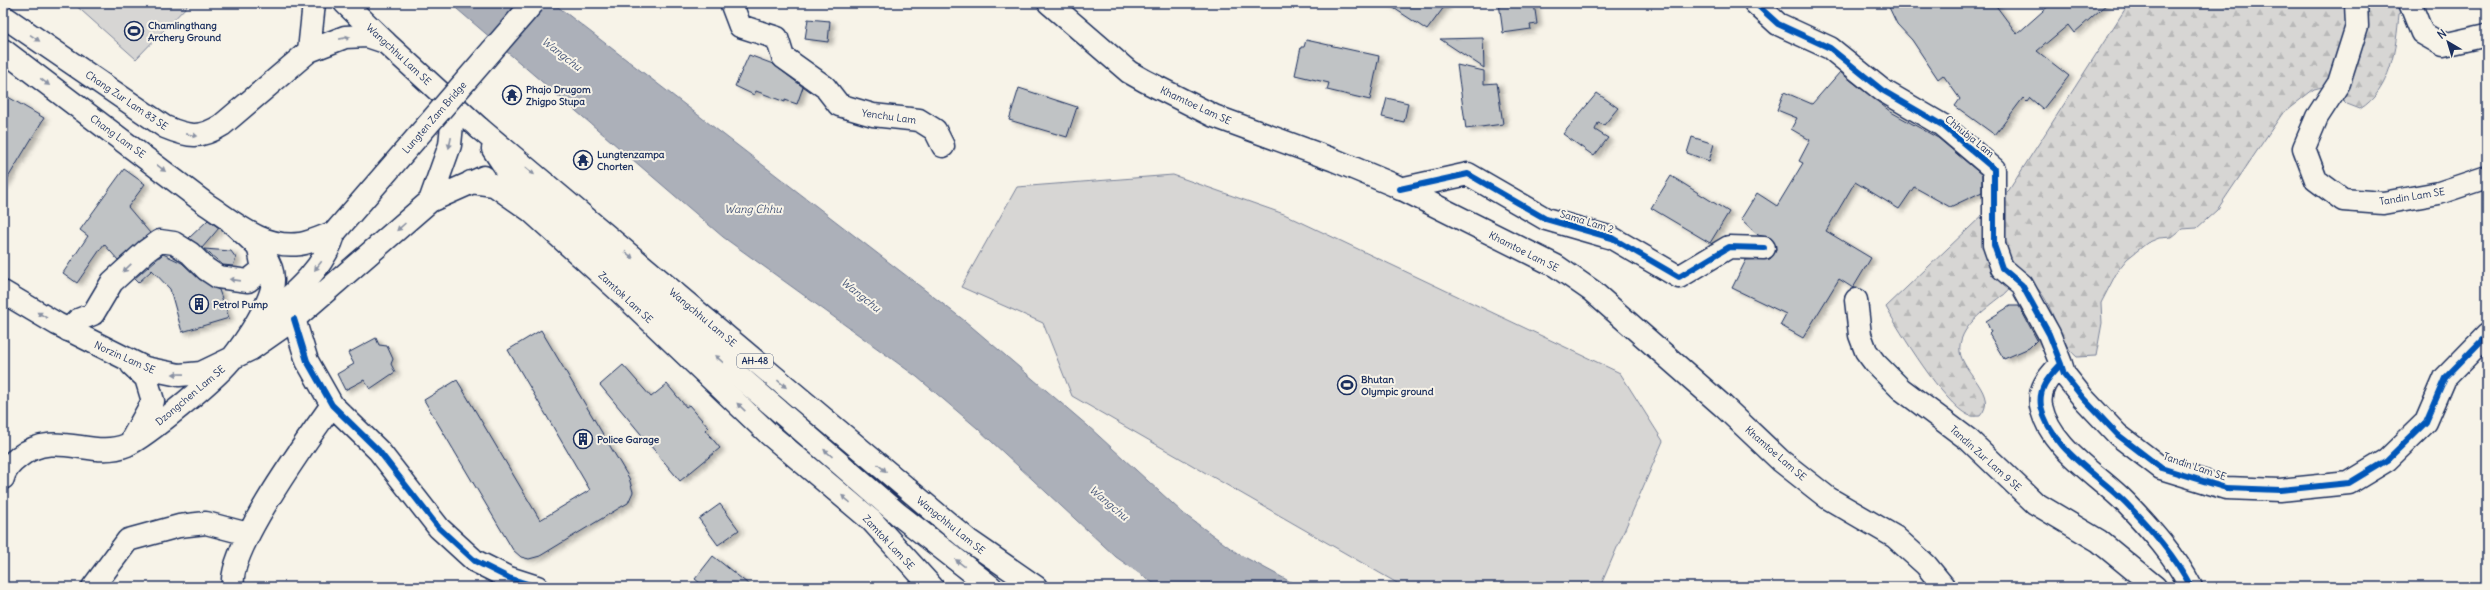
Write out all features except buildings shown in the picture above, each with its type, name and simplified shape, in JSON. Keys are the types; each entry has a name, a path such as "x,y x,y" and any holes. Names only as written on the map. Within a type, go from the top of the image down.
{"main road":[{"path":"308,50 314,3"},
{"name":"Wangchhu Lam SE","path":"345,3 385,42 479,128 962,535 1016,575 1036,587"},
{"name":"Lungten Zam Bridge","path":"335,232 533,3"},
{"name":"Yenchu Lam","path":"735,3 732,5 740,26 777,38 783,57 825,87 839,105 873,115 919,120 934,130 943,146"},
{"name":"Khamtoe Lam SE","path":"1049,3 1123,68 1145,81 1214,116 1334,160 1400,189 1556,266 1592,291 1723,406 1781,461 1828,498 1895,538 1926,565 1944,587"},
{"name":"Chhubja Lam","path":"1755,3 1778,24 1830,48 1882,90 1942,125 1994,169 1994,245 2002,268 2022,285 2049,334 2062,364"},
{"name":"Tandin Lam SE","path":"2356,3 2357,26 2339,83 2317,117 2304,148 2316,180 2342,200 2383,202 2438,193 2487,177"},
{"path":"2410,3 2422,33 2443,45 2487,35"},
{"name":"Chang Zur Lam 83 SE","path":"3,16 165,127 178,132 199,136 222,125 308,50 345,37 367,36 385,42"},
{"name":"Chang Lam SE","path":"3,50 231,222 259,249 271,268 272,288 270,296 248,333"},
{"path":"430,201 450,145 454,104"},
{"name":"Wangchhu Lam SE","path":"479,128 515,182 892,508 991,587"},
{"name":"Sama Lam 2","path":"1400,189 1468,174 1546,219 1612,238 1679,277 1729,247 1764,248"},
{"name":"Wangchhu Lam SE","path":"471,182 494,175 515,182"},
{"path":"471,182 430,201 294,319 307,361 332,405 379,451 439,528 475,561 509,578 537,587"},
{"name":"Zamtok Lam SE","path":"471,182 494,185 531,211 616,288 769,434 872,521 932,587"},
{"name":"Chang Lam SE","path":"231,222 263,240 277,244 301,244 335,232"},
{"path":"229,361 248,333 312,273 330,248 335,232"},
{"path":"68,330 78,320 93,314 112,282 146,251 160,242 174,243 190,253 206,269 218,276 248,281 263,269 259,249"},
{"name":"Norzin Lam SE","path":"3,292 68,330 126,360 158,372 179,375 201,373 229,361 251,349 294,319"},
{"name":"Tandin Zur Lam 9 SE","path":"1856,300 1860,335 1866,351 1875,364 1901,389 1968,440 2035,503 2099,541 2155,587"},
{"name":"Tandin Lam SE","path":"2062,364 2064,374 2083,398 2118,435 2161,468 2226,488 2280,490 2349,483 2387,460 2426,422 2445,378 2487,335"},
{"path":"126,360 146,378 153,401 128,445"},
{"name":"Dzongchen Lam SE","path":"6,467 24,452 41,445 60,443 97,448 117,448 128,445 172,413 229,361"},
{"path":"2062,364 2044,382 2041,405 2054,436 2126,502 2177,562 2191,587"},
{"path":"233,587 232,579 248,534 277,485 332,405"},
{"path":"93,587 128,540 179,526 206,523 248,534"}],"shaded area":[{"path":"1253,3 1316,3 1286,8"}],"green space":[{"name":"Chamlingthang Archery Ground","path":"73,3 190,3 136,59"},
{"path":"2129,3 2419,3 2399,14 2394,54 2390,67 2379,91 2370,101 2360,109 2347,104 2339,96 2339,83 2314,89 2282,114 2217,210 2197,228 2182,229 2172,237 2159,238 2147,243 2127,259 2118,270 2101,303 2102,323 2096,356 2077,357 2070,350 2060,333 2048,305 2037,288 2009,290 1981,313 1968,327 1960,343 1962,360 1983,392 1985,400 1985,408 1980,416 1969,416 1947,397 1935,382 1911,349 1886,307 2009,190"},
{"name":"Bhutan Olympic ground","path":"1173,175 1284,214 1620,373 1663,441 1600,587 1404,587 1072,396 1043,323 961,287 1017,187"}],"water":[{"name":"Wang Chhu","path":"450,3 553,3 965,321 1088,426 1184,514 1237,553 1300,587 1159,587 1156,585 1116,557 977,428 917,377 723,237"}],"cycle path":[{"path":"1755,3 1778,24 1830,48 1882,90 1942,125 1994,169 1994,245 2002,268 2022,285 2049,334 2061,364"},
{"path":"1400,189 1468,174 1546,219 1612,238 1679,277 1729,247 1764,248"},
{"path":"294,319 307,361 332,405 379,451 439,528 475,561 509,578 537,587"},
{"path":"2191,587 2178,564 2162,543 2126,503 2076,460 2054,435 2046,421 2041,406 2041,393 2046,382 2061,364 2064,374 2083,398 2118,435 2161,468 2226,488 2280,490 2349,483 2387,460 2426,422 2445,378 2487,335"}],"place":[{"name":"Chamlingthang Archery Ground","path":"134,31"},
{"name":"Phajo Drugom Zhigpo Stupa","path":"512,95"},
{"name":"Lungtenzampa Chorten","path":"583,160"},
{"name":"Petrol Pump","path":"199,304"},
{"name":"Bhutan Olympic ground","path":"1347,385"},
{"name":"Police Garage","path":"583,439"}],"water label":[{"name":"Wangchu","path":"562,54"},
{"name":"Wangchu","path":"861,295"},
{"name":"Wangchu","path":"1109,503"}]}
